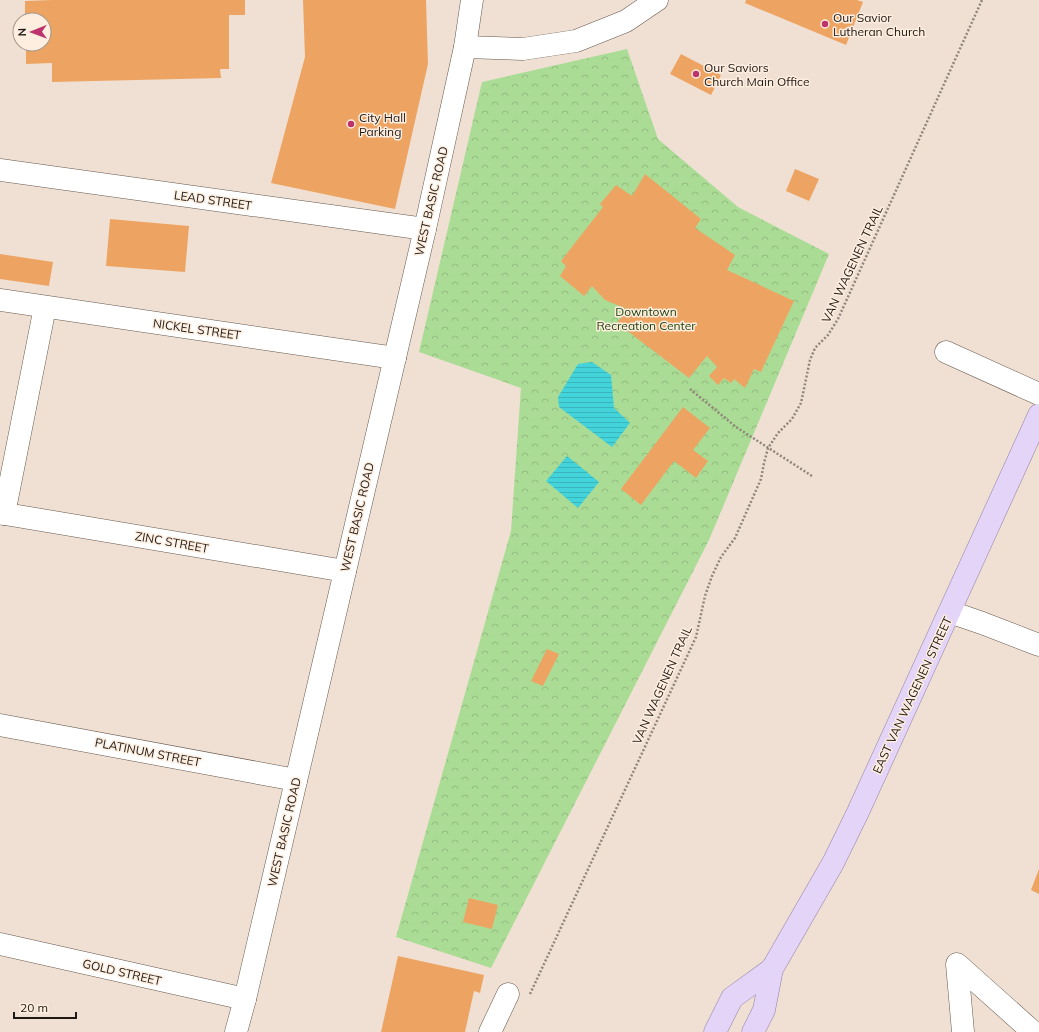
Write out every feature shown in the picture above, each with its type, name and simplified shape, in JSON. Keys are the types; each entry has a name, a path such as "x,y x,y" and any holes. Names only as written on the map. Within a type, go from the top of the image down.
{"main road":[{"name":"EAST VAN WAGENEN STREET","path":"753,1032 764,1010 772,969 833,863 858,812 1039,415"},
{"name":"EAST VAN WAGENEN STREET","path":"715,1032 732,998 772,969"}],"street":[{"name":"WEST BASIC ROAD","path":"236,1032 425,229 465,47 472,0"},
{"path":"465,47 524,49 576,41 626,21 658,0"},
{"name":"LEAD STREET","path":"0,170 425,229"},
{"name":"NICKEL STREET","path":"0,300 395,358"},
{"path":"2,513 45,307"},
{"path":"946,352 1039,394"},
{"name":"ZINC STREET","path":"2,513 345,571"},
{"path":"950,612 1039,645"},
{"name":"PLATINUM STREET","path":"0,725 296,780"},
{"name":"GOLD STREET","path":"0,944 244,999"},
{"path":"963,1032 957,964 1033,1032"},
{"path":"490,1032 518,996"}],"path":[{"name":"VAN WAGENEN TRAIL","path":"518,996 696,637 705,596 712,576 721,558 735,538 741,525 761,479 768,448 778,433 792,419 801,403 810,360 815,348 828,334 838,319 982,0"},
{"path":"690,389 736,427 812,476"}],"green space":[{"name":"Downtown Recreation Center","path":"627,49 658,139 738,207 829,254 709,540 491,968 396,937 511,531 521,388 419,352 482,82"}],"water":[{"path":"592,362 611,375 614,408 630,423 612,447 559,407 558,397 578,364"},
{"path":"567,456 599,482 578,508 546,481"}],"building":[{"path":"245,0 245,15 229,15 229,69 220,69 221,78 52,82 52,63 26,64 26,52 52,52 52,12 25,12 25,1"},
{"name":"City Hall Parking","path":"303,0 426,0 428,64 395,209 271,183 305,57"},
{"name":"Our Savior Lutheran Church","path":"746,0 857,0 863,2 846,45 745,3"},
{"name":"Our Saviors Church Main Office","path":"681,54 721,75 711,95 670,74"},
{"path":"795,169 819,179 809,201 786,191"},
{"path":"645,174 701,219 695,228 735,255 727,270 794,301 761,372 754,369 745,388 734,379 731,383 724,378 718,385 709,376 717,367 707,356 689,378 617,323 627,309 605,300 592,286 584,296 560,276 566,266 561,261 603,207 600,204 616,185 632,196"},
{"path":"110,219 189,226 185,272 106,266"},
{"path":"0,254 53,262 49,286 0,279"},
{"path":"683,407 710,428 693,450 708,461 696,478 674,461 641,505 621,489"},
{"path":"547,649 559,654 543,686 531,681"},
{"path":"1039,869 1039,894 1031,890"},
{"path":"469,898 498,905 492,929 463,922"},
{"path":"398,956 484,975 480,993 474,991 465,1032 381,1032"}],"place":[{"name":"Our Savior Lutheran Church","path":"825,24"},
{"name":"Our Saviors Church Main Office","path":"696,74"},
{"name":"City Hall Parking","path":"351,124"}]}
